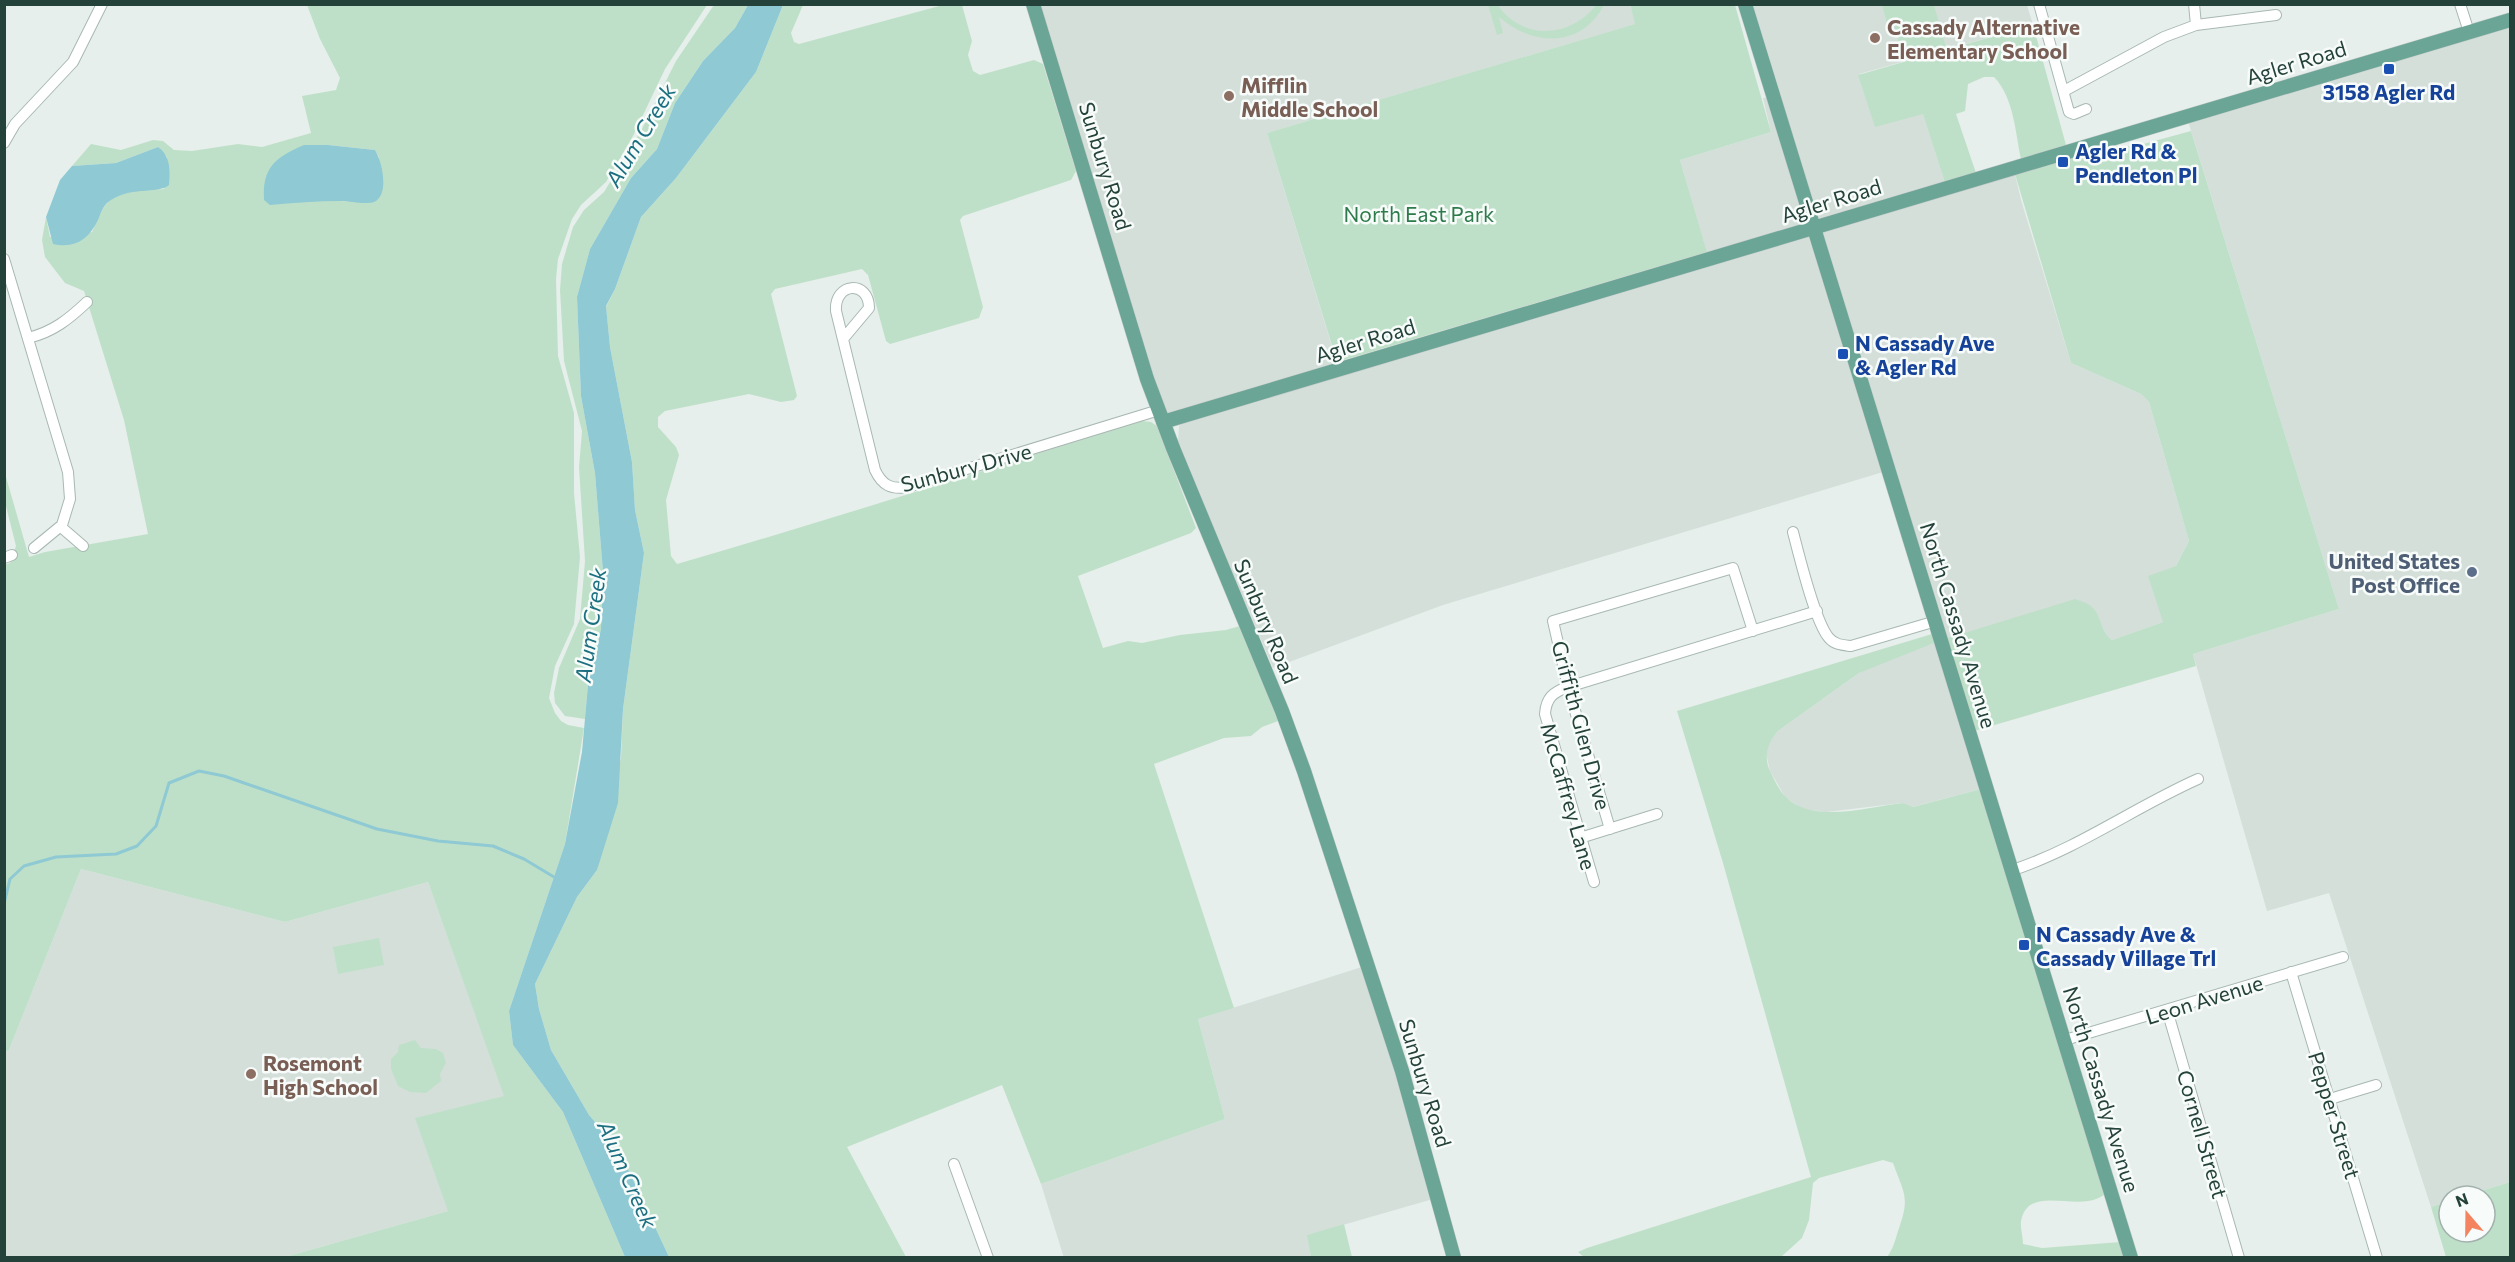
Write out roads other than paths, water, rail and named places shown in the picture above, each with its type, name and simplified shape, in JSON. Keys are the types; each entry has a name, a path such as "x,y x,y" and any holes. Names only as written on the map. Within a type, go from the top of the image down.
{"main road":[{"name":"Sunbury Road","path":"1033,4 1119,280 1147,379 1282,711 1304,771 1398,1060 1454,1257"},
{"name":"North Cassady Avenue","path":"1745,4 2131,1257"},
{"name":"Agler Road","path":"1161,416 2511,20"}],"street":[{"path":"4,143 15,124 72,62 102,4"},
{"path":"2039,4 2069,112 2074,114 2086,108"},
{"path":"2194,4 2196,25"},
{"path":"2460,4 2469,32"},
{"path":"2064,91 2164,37 2196,25 2276,15"},
{"path":"4,260 68,472 70,499 61,527 34,548"},
{"name":"Sunbury Drive","path":"843,339 869,308 869,299 864,292 856,288 847,289 839,294 836,302 843,339 875,470 880,481 890,488 908,487 1161,416"},
{"path":"28,338 64,323 87,302"},
{"path":"61,527 83,546"},
{"path":"1792,532 1817,611 1829,638 1836,644 1851,646 1936,621"},
{"name":"Griffith Glen Drive","path":"1610,829 1568,687 1553,621 1733,568 1753,631"},
{"path":"1568,687 1817,611"},
{"name":"McCaffrey Lane","path":"1568,687 1551,694 1545,704 1545,714 1594,882"},
{"path":"2013,870 2073,846 2165,793 2198,779"},
{"path":"1580,838 1657,814"},
{"name":"Leon Avenue","path":"2065,1040 2343,957"},
{"name":"Pepper Street","path":"2291,972 2377,1257"},
{"name":"Cornell Street","path":"2167,1010 2240,1257"},
{"path":"2330,1099 2376,1085"},
{"path":"954,1164 988,1257"}],"water":[{"name":"Alum Creek","path":"748,5 783,5 756,72 676,178 641,217 615,289 606,306 610,347 632,462 635,510 644,553 623,709 618,803 597,870 577,897 535,984 539,1009 551,1050 589,1115 619,1150 669,1257 625,1257 563,1112 513,1045 509,1011 565,844 582,752 588,685 601,629 603,572 595,473 581,396 577,297 590,249 631,178 657,149 675,103 703,61 735,28"},
{"path":"304,145 375,150 383,178 379,198 374,202 366,203 332,201 270,205 264,200 265,179 268,171 279,159"},
{"path":"158,147 167,159 169,185 157,190 133,192 115,197 107,203 86,237 75,244 53,244 46,217 60,180 72,166 116,163"}],"waterway":[{"path":"4,904 10,879 24,866 56,857 116,854 137,846 156,826 169,783 199,771 224,776 377,829 438,841 493,846 524,859 554,877"}],"place":[{"name":"Cassady Alternative Elementary School","path":"1875,38"},
{"name":"3158 Agler Rd","path":"2389,69"},
{"name":"Mifflin Middle School","path":"1229,96"},
{"name":"Agler Rd & Pendleton Pl","path":"2063,162"},
{"name":"N Cassady Ave & Agler Rd","path":"1843,354"},
{"name":"United States Post Office","path":"2472,572"},
{"name":"N Cassady Ave & Cassady Village Trl","path":"2024,945"},
{"name":"Rosemont High School","path":"251,1074"}],"park label":[{"name":"North East Park","path":"1419,213"}]}
